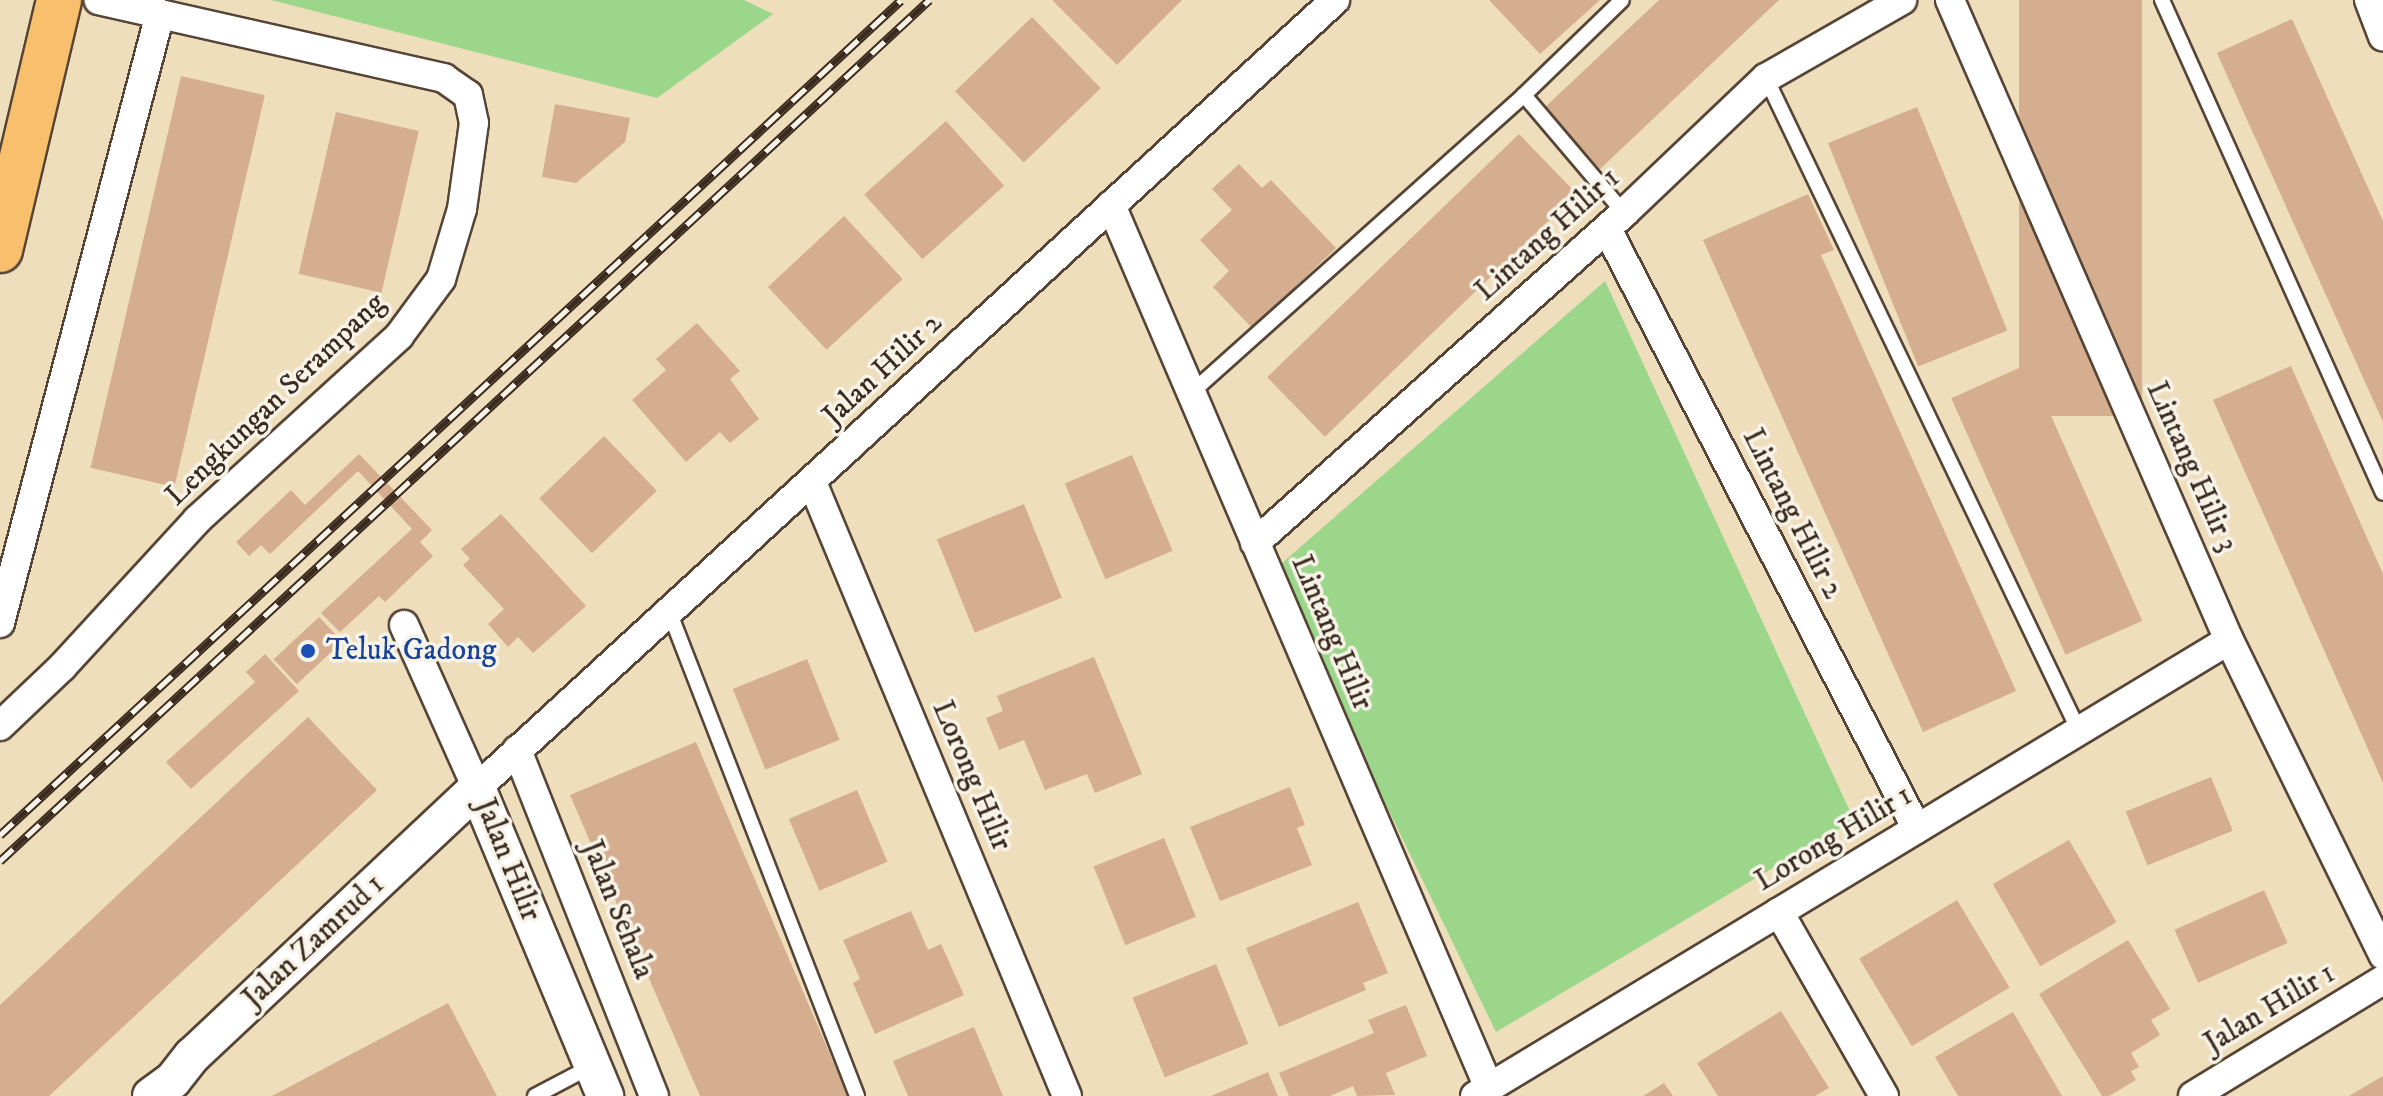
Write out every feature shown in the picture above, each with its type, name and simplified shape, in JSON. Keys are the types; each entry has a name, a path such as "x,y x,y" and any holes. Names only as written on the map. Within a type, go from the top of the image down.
{"main road":[{"path":"0,250 59,0"}],"street":[{"name":"Lengkungan Serampang","path":"0,726 62,667 197,520 399,336 441,279 462,209 474,123 468,95 444,78 99,0"},
{"name":"Jalan Hilir 2","path":"477,788 1335,0"},
{"name":"Lintang Hilir 1","path":"1255,543 1616,221 1766,78 1902,0"},
{"name":"Lintang Hilir 3","path":"1950,0 2229,640 2383,955"},
{"path":"2368,0 2383,36"},
{"path":"0,623 160,14"},
{"name":"Lintang Hilir","path":"1111,205 1255,543 1482,1092"},
{"name":"Lintang Hilir 2","path":"1616,221 1917,829"},
{"name":"Lorong Hilir","path":"812,482 1067,1096"},
{"name":"Jalan Hilir","path":"404,625 477,788 599,1081"},
{"name":"Lorong Hilir 1","path":"1482,1092 2229,640"},
{"name":"Jalan Sehala","path":"517,750 654,1096"},
{"name":"Jalan Zamrud 1","path":"168,1091 192,1056 477,788"},
{"path":"1779,912 1884,1096"},
{"name":"Jalan Hilir 1","path":"2193,1096 2383,980"}],"lane":[{"path":"1191,393 1524,95 1622,0"},
{"path":"2162,0 2383,493"},
{"path":"2368,0 2383,3"},
{"path":"1766,78 2079,731"},
{"path":"1524,95 1616,221"},
{"path":"669,611 857,1096"},
{"path":"535,1096 599,1081"}],"green space":[{"path":"271,0 744,0 773,14 657,98"},
{"path":"1605,281 1854,820 1496,1032 1273,571"}],"building":[{"path":"1052,0 1182,0 1117,65"},
{"path":"1489,0 1600,0 1540,54"},
{"path":"1659,0 1779,0 1600,169 1543,109"},
{"path":"2019,0 2142,0 2142,416 2019,416"},
{"path":"1032,17 1101,88 1024,163 955,91"},
{"path":"2292,19 2383,221 2383,422 2217,53"},
{"path":"181,76 265,95 174,487 91,468"},
{"path":"555,104 630,118 625,142 576,183 542,177"},
{"path":"1917,107 2007,330 1918,366 1828,143"},
{"path":"336,112 419,131 381,293 299,274"},
{"path":"946,121 1004,186 922,259 864,195"},
{"path":"1519,134 1577,194 1325,437 1267,377"},
{"path":"1239,164 1262,188 1271,180 1336,248 1252,328 1213,287 1229,271 1200,240 1232,210 1212,189"},
{"path":"1808,194 1834,250 1821,255 2016,691 1923,732 1703,240"},
{"path":"844,216 903,279 827,350 768,287"},
{"path":"697,323 740,371 730,379 759,419 730,443 720,432 686,462 632,400 666,370 656,359"},
{"path":"2028,364 2142,621 2066,655 1951,398"},
{"path":"2291,366 2383,574 2383,783 2213,400"},
{"path":"604,436 657,491 592,553 539,499"},
{"path":"359,454 432,530 420,542 433,556 385,602 379,596 340,632 321,613 412,529 358,471 270,554 261,545 249,556 236,542 291,490 305,505"},
{"path":"1132,455 1173,551 1105,579 1065,484"},
{"path":"1024,504 1062,598 975,633 937,539"},
{"path":"501,514 586,606 533,653 518,637 508,647 488,624 504,609 463,565 470,559 461,549"},
{"name":"Teluk Gadong","path":"319,617 342,642 297,684 274,659"},
{"path":"265,654 299,691 191,789 166,762 255,682 246,672"},
{"path":"1094,657 1142,774 1095,793 1087,774 1045,790 1024,740 999,750 986,718 1003,711 997,696"},
{"path":"807,659 840,740 765,770 733,689"},
{"path":"308,717 377,790 49,1096 0,1096 0,1005"},
{"path":"696,742 848,1096 700,1096 570,795"},
{"path":"2211,777 2233,831 2147,865 2126,811"},
{"path":"1290,787 1305,825 1297,828 1312,865 1220,901 1190,827"},
{"path":"857,790 887,862 819,891 789,819"},
{"path":"1164,838 1196,917 1125,945 1094,866"},
{"path":"2069,840 2116,922 2040,966 1993,884"},
{"path":"2264,890 2288,943 2198,983 2174,930"},
{"path":"1957,900 2010,987 1912,1046 1859,959"},
{"path":"1358,902 1388,973 1363,983 1366,990 1279,1027 1246,948"},
{"path":"911,911 928,950 941,944 964,995 875,1034 853,983 860,979 843,940"},
{"path":"2128,940 2170,1009 2151,1020 2160,1035 2131,1053 2139,1067 2131,1071 2136,1080 2109,1096 2102,1096 2039,994"},
{"path":"1216,964 1248,1044 1165,1077 1133,998"},
{"path":"448,1003 497,1096 272,1096 291,1086"},
{"path":"1406,1005 1427,1056 1386,1073 1395,1095 1357,1096 1353,1086 1330,1096 1289,1096 1279,1073 1374,1033 1368,1020"},
{"path":"1781,1011 1829,1088 1815,1096 1718,1096 1697,1063"},
{"path":"2013,1012 2062,1096 1958,1096 1935,1057"},
{"path":"974,1027 1003,1096 908,1096 893,1061"},
{"path":"1268,1072 1278,1096 1211,1096"},
{"path":"2383,1076 2383,1096 2349,1096"},
{"path":"1664,1083 1673,1096 1643,1096"}],"railway":[{"path":"0,835 901,0"},
{"path":"0,861 929,0"}],"place":[{"name":"Teluk Gadong","path":"308,651"}]}
